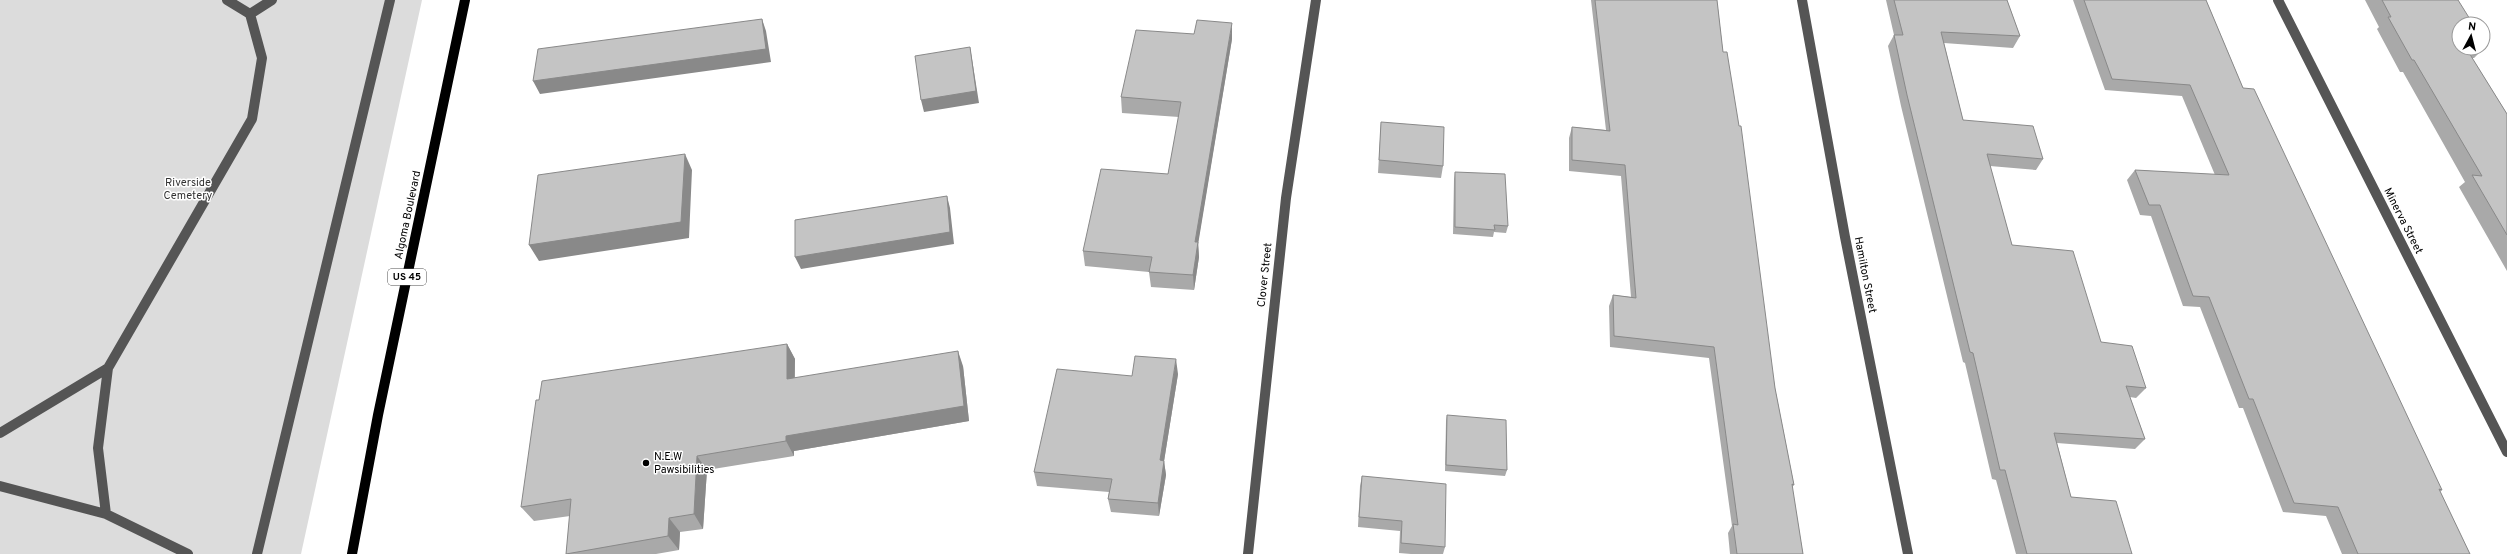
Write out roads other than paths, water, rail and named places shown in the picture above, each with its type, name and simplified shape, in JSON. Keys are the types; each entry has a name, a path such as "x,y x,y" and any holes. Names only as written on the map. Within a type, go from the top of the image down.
{"main road":[{"name":"Algoma Boulevard","path":"352,554 378,416 465,0"}],"street":[{"path":"106,514 98,448 108,368 252,119 262,58 250,14 227,0"},
{"path":"250,14 272,0"},
{"path":"257,554 390,0"},
{"name":"Clover Street","path":"1248,554 1286,198 1316,0"},
{"name":"Hamilton Street","path":"1802,0 1845,237 1908,554"},
{"name":"Minerva Street","path":"2278,0 2507,452"},
{"path":"0,433 26,419 108,368"},
{"path":"0,486 106,514 188,554"}],"place":[{"name":"N.E.W Pawsibilities","path":"646,463"}],"park label":[{"name":"Riverside Cemetery","path":"188,189"}]}
